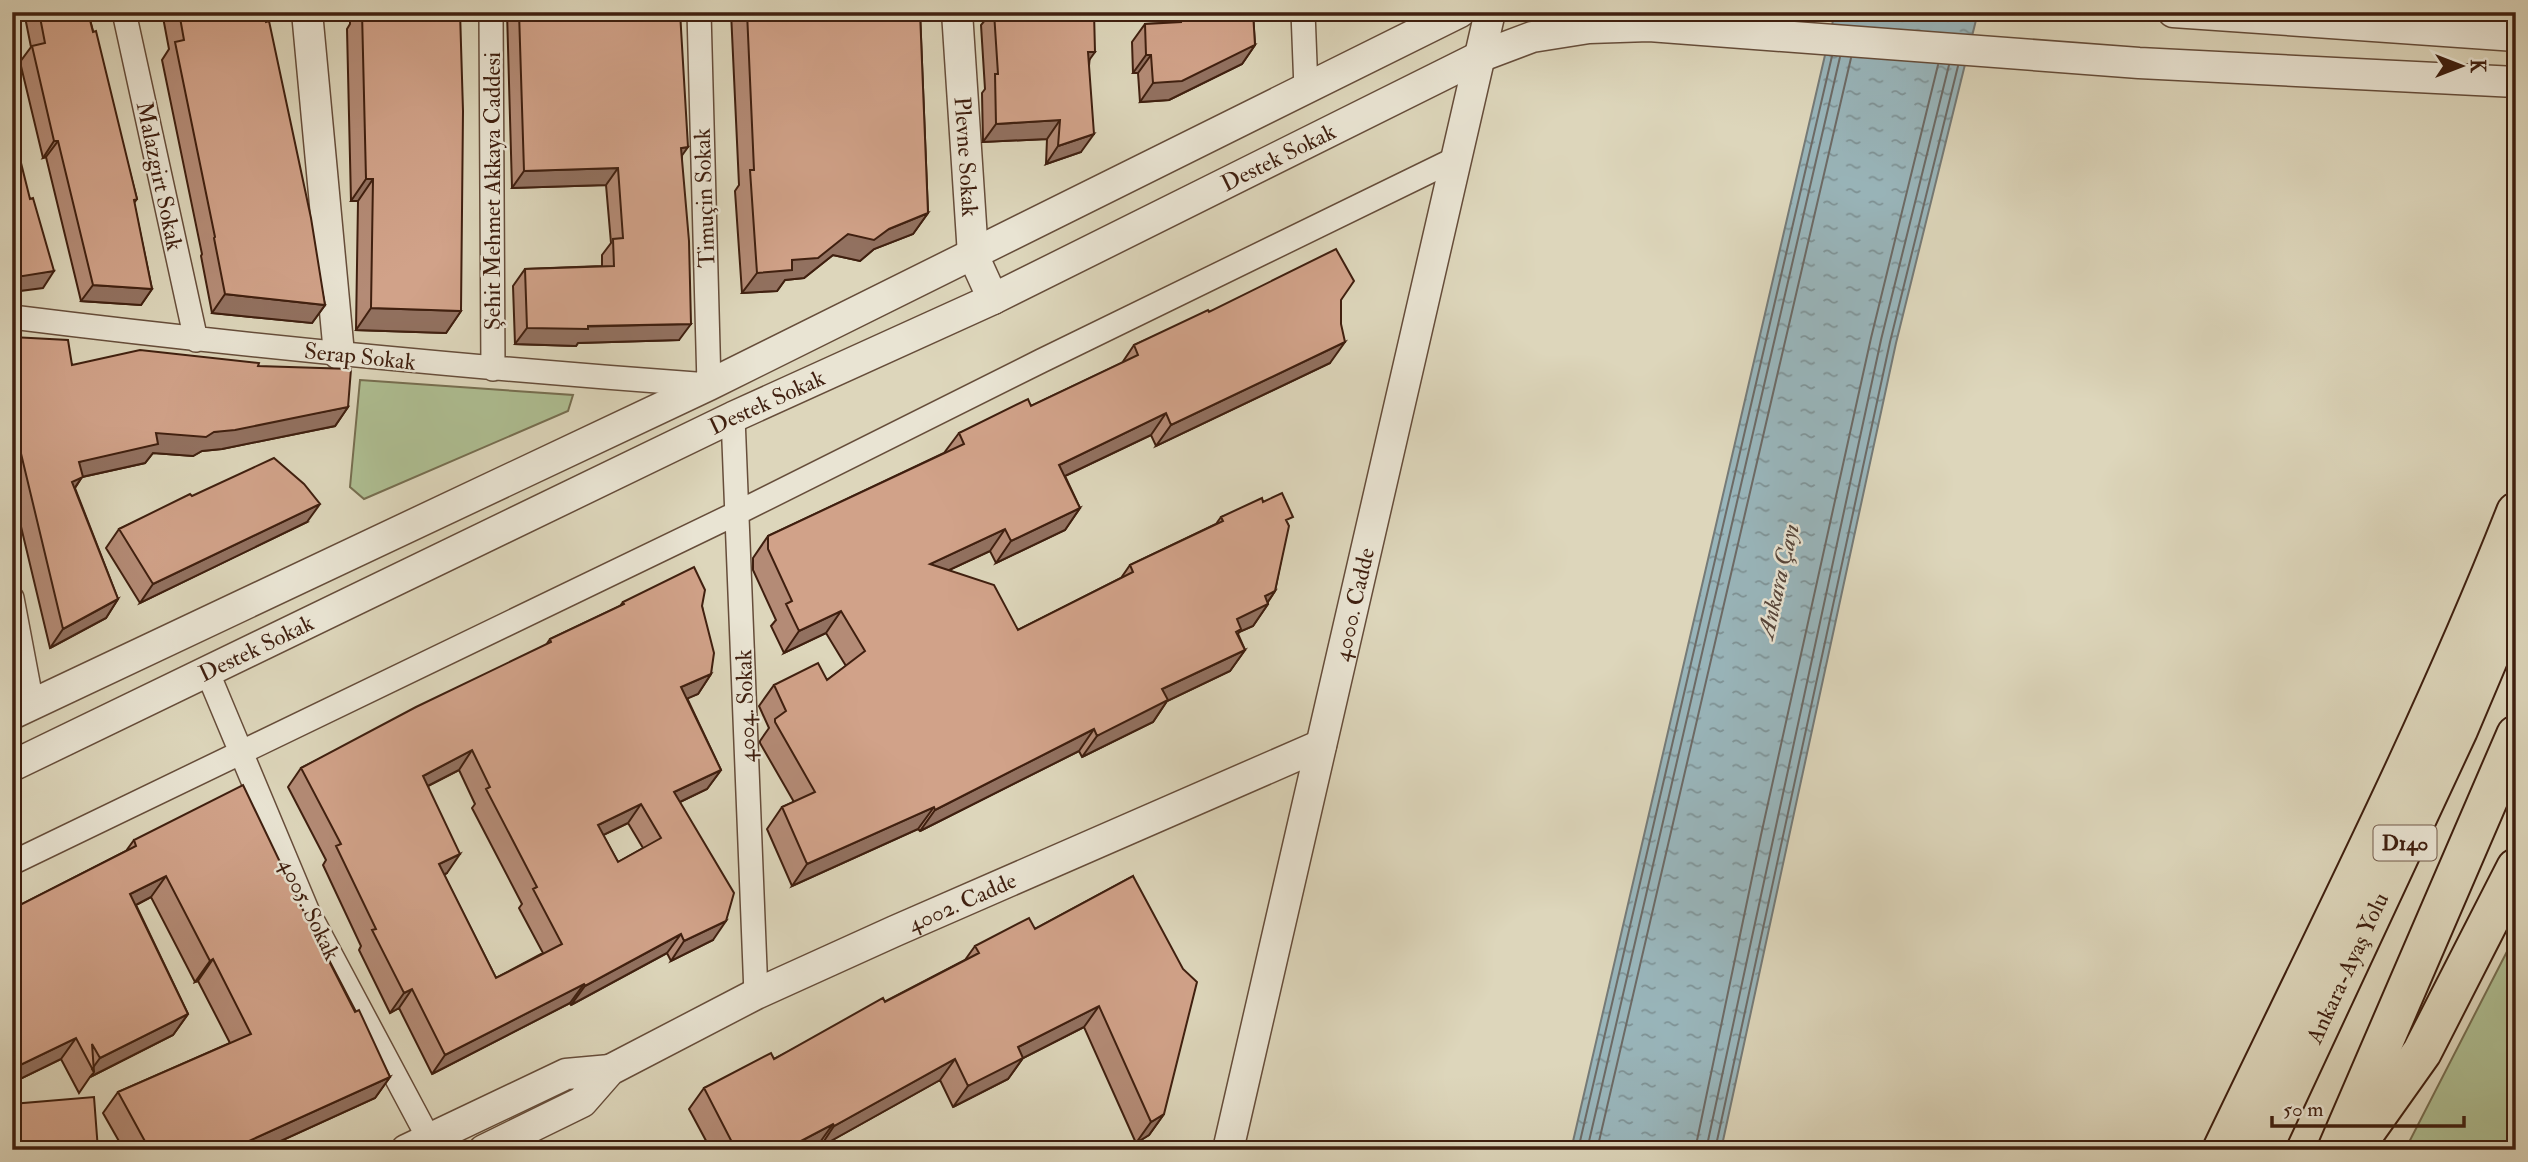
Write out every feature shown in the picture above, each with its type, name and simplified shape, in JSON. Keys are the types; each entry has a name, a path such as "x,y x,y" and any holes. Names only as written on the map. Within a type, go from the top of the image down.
{"highway":[{"path":"2222,1150 2426,724 2516,512"},
{"name":"Ankara-Ayaş Yolu","path":"2262,1150 2458,730 2516,593"},
{"name":"D140","path":"2337,1150 2516,735"},
{"path":"2353,1150 2422,1052 2516,868"}],"street":[{"name":"Malazgirt Sokak","path":"124,12 196,340"},
{"path":"307,12 340,354"},
{"name":"Şehit Mehmet Akkaya Caddesi","path":"491,12 493,369"},
{"name":"Timuçin Sokak","path":"699,12 709,385"},
{"name":"Plevne Sokak","path":"957,12 973,255 993,299"},
{"path":"1303,12 1306,89"},
{"name":"Destek Sokak","path":"22,709 709,385 1460,12"},
{"path":"1479,57 1490,12"},
{"path":"2173,12 2516,36"},
{"name":"Destek Sokak","path":"12,766 733,417 993,299 1479,57 1532,37 1589,28 1649,26 1983,53 2516,82"},
{"name":"4000. Cadde","path":"1228,1150 1479,57"},
{"path":"12,863 737,513 1455,159"},
{"name":"Serap Sokak","path":"12,317 196,340 493,369 709,385"},
{"name":"4004. Sokak","path":"733,417 756,995"},
{"path":"12,598 22,709"},
{"name":"4005. Sokak","path":"207,671 307,910 417,1144"},
{"name":"4002. Cadde","path":"484,1150 582,1102 610,1070 756,995 895,931 1321,745"},
{"name":"4002. Cadde","path":"417,1144 566,1074 610,1070"}],"green space":[{"path":"360,380 573,395 568,411 364,499 350,487"},
{"path":"2516,934 2516,1150 2405,1150"}],"water":[{"name":"Ankara Çayı","path":"1835,12 1978,12 1896,343 1721,1150 1571,1150"}],"building":[{"path":"39,12 88,12 93,32 96,31 137,199 134,200 152,289 93,285 58,141 54,141 32,46 45,43"},
{"path":"179,12 264,12 266,22 269,21 311,218 325,305 225,294 175,42 184,40"},
{"path":"362,12 460,12 463,111 461,311 371,308 373,179 366,179"},
{"path":"519,12 680,12 688,147 681,148 689,241 691,324 588,326 588,329 527,328 525,269 614,266 613,239 623,238 618,168 524,171"},
{"path":"747,12 920,12 928,213 889,229 874,240 848,234 818,258 792,260 792,270 757,273 750,170 754,170"},
{"path":"994,12 1094,12 1095,52 1088,52 1094,134 1058,146 1060,120 996,124 995,74 998,74"},
{"path":"1180,12 1253,12 1255,45 1182,81 1153,83 1151,55 1146,55 1145,24 1181,22"},
{"path":"12,127 30,199 33,198 54,271 12,276"},
{"path":"1336,249 1354,281 1341,300 1341,324 1345,342 1171,425 1166,413 1059,465 1080,508 1011,541 1005,529 930,564 994,585 1018,630 1133,572 1130,565 1223,521 1221,517 1262,498 1263,502 1282,493 1293,517 1286,520 1289,526 1275,591 1265,596 1268,604 1237,619 1241,629 1236,632 1245,650 1162,689 1168,700 1097,736 1094,729 935,810 934,807 807,864 782,807 815,792 775,722 775,719 786,711 774,685 818,663 827,680 865,651 841,611 799,631 786,604 792,601 768,549 768,536 964,444 959,433 1028,399 1031,406 1138,355 1134,345 1208,310 1209,312"},
{"path":"12,337 68,340 72,365 140,350 259,363 258,366 351,369 348,407 214,432 206,437 156,433 158,444 79,462 83,477 72,482 118,599 63,629 12,416"},
{"path":"274,458 304,484 320,504 153,584 119,529 190,494 192,496"},
{"path":"694,567 705,590 702,606 714,653 711,674 681,687 721,770 674,792 734,893 726,921 684,941 681,934 585,986 584,984 445,1055 412,989 404,993 372,930 376,929 336,846 341,844 301,768 416,707 551,642 550,639 624,604 623,602","holes":["472,750 490,787 486,789 537,887 533,889 562,944 496,978 439,864 460,854 423,776","641,804 661,838 618,862 598,825"]},
{"path":"243,785 304,912 355,1012 359,1010 390,1077 229,1150 140,1150 147,1145 118,1092 251,1034 213,959 210,961 166,876 130,894 188,1014 100,1058 92,1044 94,1072 76,1038 12,1069 12,909 136,846 134,840"},
{"path":"1133,876 1183,969 1197,982 1164,1114 1151,1122 1099,1006 1018,1047 1023,1058 968,1086 955,1059 834,1126 833,1124 799,1142 803,1150 736,1150 704,1088 771,1053 774,1059 883,998 885,1002 979,953 975,946 1029,918 1035,929"},
{"path":"94,1097 98,1150 12,1150 12,1104"}]}
